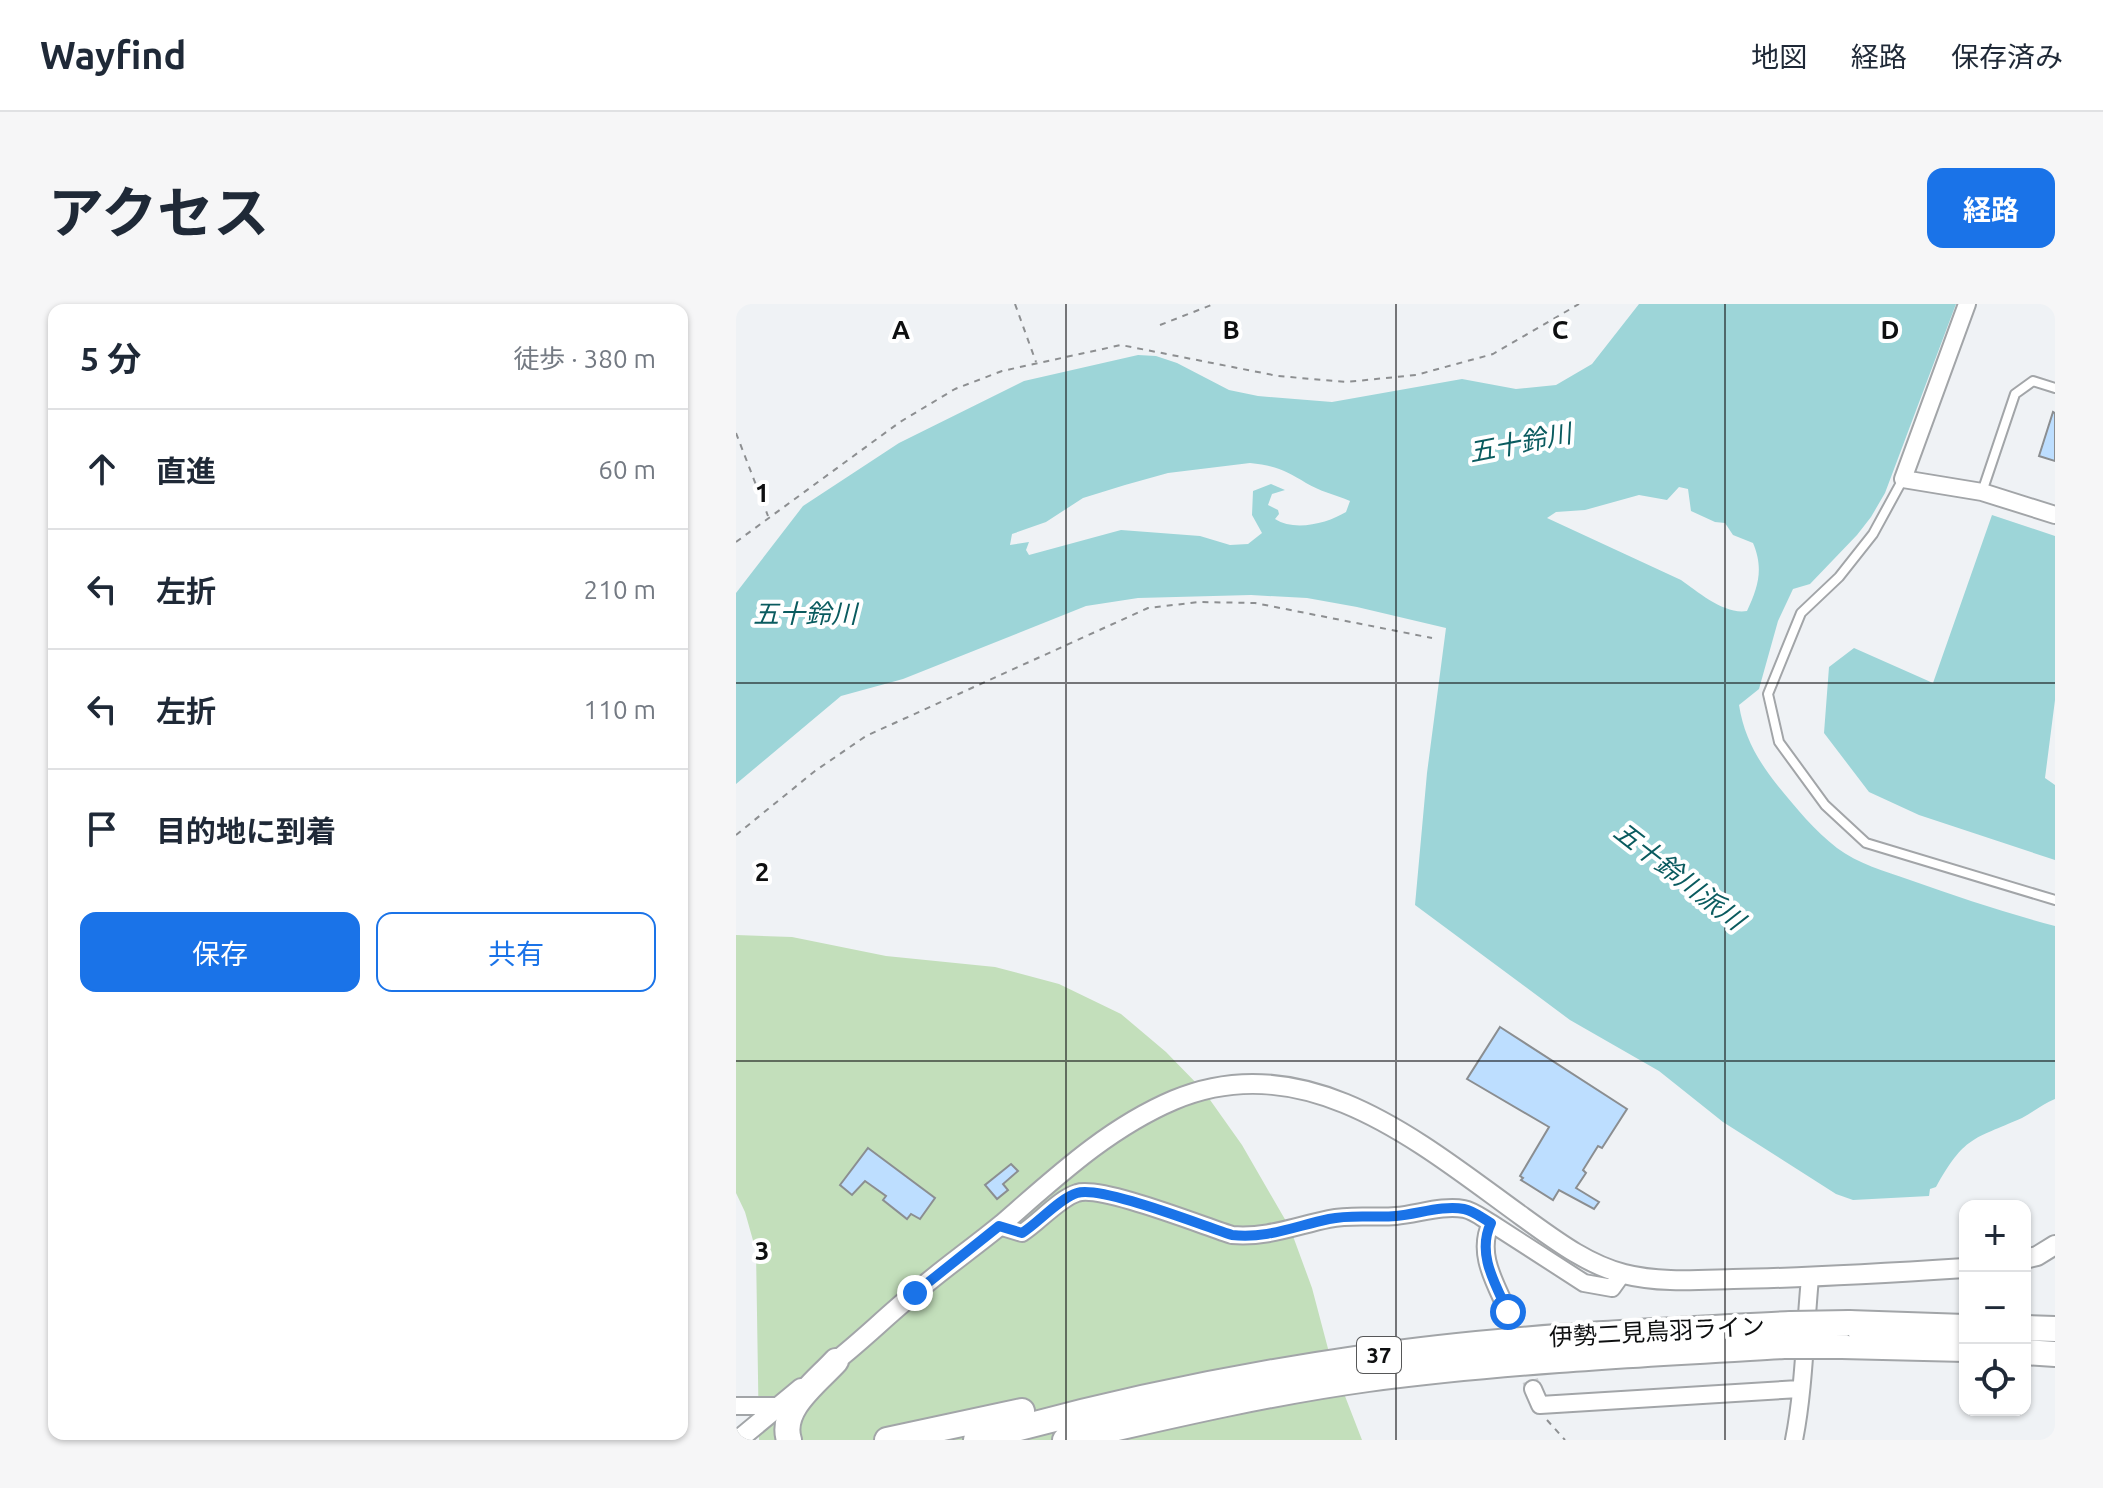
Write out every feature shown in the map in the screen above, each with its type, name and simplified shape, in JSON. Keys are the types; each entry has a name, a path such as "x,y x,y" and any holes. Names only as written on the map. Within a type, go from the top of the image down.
{"main road":[{"name":"伊勢二見鳥羽ライン","path":"976,1440 1111,1405 1270,1372 1364,1357 1504,1342 1846,1334 1959,1327"},
{"path":"2031,1328 2055,1329"},
{"name":"伊勢二見鳥羽ライン","path":"1846,1334 1959,1348"},
{"name":"伊勢二見鳥羽ライン","path":"1065,1440 1276,1394 1366,1379 1787,1335"},
{"path":"2031,1352 2055,1354"},
{"path":"789,1440 786,1431 790,1413 836,1361"},
{"path":"887,1440 1137,1384 1270,1372"}],"street":[{"path":"1967,304 1903,479 1982,492 2055,515"},
{"path":"738,1440 1103,1139 1177,1099 1208,1090 1251,1084 1274,1086 1326,1095 1366,1111 1408,1135 1570,1250 1622,1274 1673,1280 1810,1278 1959,1268"},
{"path":"999,1226 1022,1233 1075,1193 1087,1191 1232,1235 1250,1237 1275,1234 1330,1218 1365,1215 1391,1217 1459,1208 1472,1211 1584,1283 1612,1288 1622,1274"},
{"path":"1491,1223 1485,1247 1486,1257 1508,1312"},
{"path":"2031,1258 2055,1245"},
{"path":"1794,1440 1800,1410 1799,1389 1810,1278"},
{"path":"1537,1397 1799,1389"},
{"path":"736,1406 778,1406"}],"lane":[{"path":"1982,492 2015,394 2033,381 2055,388"},
{"path":"1903,479 1873,534 1839,577 1801,613 1768,694 1779,742 1825,805 1866,843 2055,900"}],"path":[{"path":"1015,304 1036,363"},
{"path":"1160,325 1214,304"},
{"path":"736,542 900,422 955,389 1002,371 1121,345 1278,376 1346,382 1416,375 1493,354 1579,304"},
{"path":"736,433 768,517"},
{"path":"736,835 815,771 866,736 1148,608 1199,602 1255,603 1432,638"},
{"path":"1537,1397 1552,1428 1565,1440"}],"green space":[{"path":"736,935 792,937 886,956 995,967 1059,984 1121,1014 1166,1052 1203,1090 1242,1145 1290,1228 1312,1288 1331,1360 1362,1440 759,1440 756,1251 736,1193"}],"water":[{"path":"1639,304 1956,304 1885,493 1857,535 1810,584 1793,589 1778,621 1759,689 1739,705 1748,738 1764,767 1806,819 1837,848 1881,870 2055,926 2055,1099 1971,1142 1955,1158 1936,1187 1930,1189 1929,1196 1853,1200 1836,1194 1723,1122 1659,1071 1570,1020 1415,905 1427,773 1446,628 1307,598 1251,595 1138,598 1086,606 903,679 841,696 736,784 736,593 803,506 899,443 1024,381 1138,355 1156,356 1177,363 1229,390 1258,396 1332,402 1462,379 1516,389 1556,385 1592,364","holes":["1250,463 1280,469 1350,501 1346,512 1311,524 1283,523 1275,519 1278,510 1268,505 1272,494 1285,490 1271,484 1253,491 1252,515 1262,533 1248,544 1230,545 1200,536 1121,530 1029,555 1026,550 1029,542 1010,545 1012,534 1046,522 1083,498 1168,473","1679,487 1688,489 1691,511 1725,523 1733,535 1753,543 1758,561 1758,578 1747,611 1721,606 1681,580 1547,518 1556,512 1585,510 1639,495 1667,500"]},
{"path":"1992,515 2055,536 2055,700 2045,778 2055,785 2055,860 1919,815 1869,792 1824,733 1829,667 1854,648 1933,683"}],"building":[{"path":"2055,413 2055,461 2039,456"},
{"path":"1500,1027 1627,1109 1602,1148 1598,1146 1576,1188 1599,1202 1594,1209 1559,1190 1553,1200 1521,1180 1523,1178 1520,1176 1549,1127 1467,1079"},
{"path":"868,1148 935,1198 920,1219 911,1214 907,1219 883,1200 886,1196 865,1181 852,1195 840,1185"},
{"path":"1011,1164 1018,1171 1003,1184 1008,1190 997,1199 985,1185"}],"tunnel":[{"path":"1508,1312 1533,1389"}],"route":[{"path":"915,1293 999,1226 1022,1233 1075,1193 1087,1191 1125,1200 1232,1235 1250,1237 1275,1234 1330,1218 1365,1215 1391,1217 1459,1208 1472,1211 1491,1223 1485,1247 1486,1257 1508,1312"}],"water label":[{"name":"五十鈴川","path":"1520,443"},
{"name":"五十鈴川","path":"805,614"},
{"name":"五十鈴川派川","path":"1679,876"}]}
